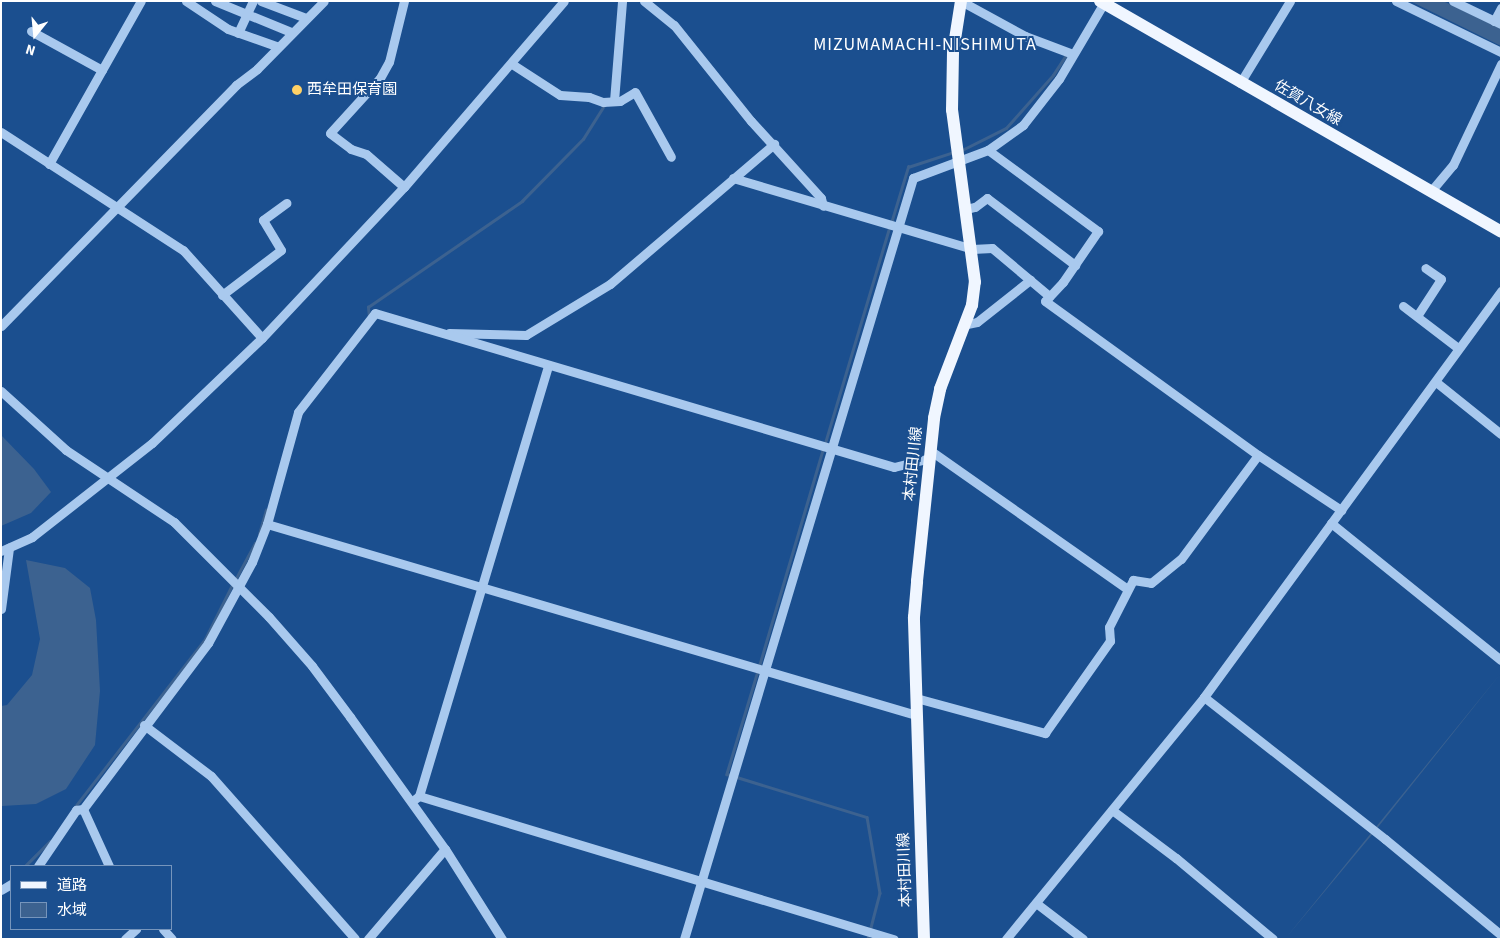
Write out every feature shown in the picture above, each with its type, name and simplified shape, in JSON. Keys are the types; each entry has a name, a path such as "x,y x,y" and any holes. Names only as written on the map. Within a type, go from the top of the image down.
{"main road":[{"name":"本村田川線","path":"924,939 914,617 930,455 940,389 966,324 975,282 952,110 953,52 961,1"},
{"name":"佐賀八女線","path":"1103,2 1240,83 1501,232"}],"street":[{"path":"49,164 141,1"},
{"path":"186,1 238,33 276,46"},
{"path":"206,13 213,1 246,16 291,32"},
{"path":"238,33 253,1"},
{"path":"261,1 306,18"},
{"path":"1,326 236,85 257,69 276,46 324,1"},
{"path":"404,1 389,62 380,78 330,133 351,149 366,154 404,187"},
{"path":"1,609 5,550 32,537 152,443 262,338 404,187 512,64 564,1"},
{"path":"614,101 622,1"},
{"path":"644,1 674,26 751,121 774,144 821,198 823,206"},
{"path":"961,1 1024,36 1073,54"},
{"path":"1240,83 1290,1"},
{"path":"1396,1 1501,52"},
{"path":"1453,1 1498,22 1501,8"},
{"path":"684,939 829,448 913,178 988,150 1023,124 1059,79 1103,2"},
{"path":"30,31 102,70"},
{"path":"512,64 553,92 614,101 635,92 671,157"},
{"path":"1431,191 1453,165 1501,64"},
{"path":"1,132 183,250 262,338"},
{"path":"434,332 526,335 610,284 774,144"},
{"path":"988,150 1098,231 1075,265 1045,301 1258,455 1340,510"},
{"path":"733,178 896,228 972,249 992,248 1049,296"},
{"path":"966,209 976,207 987,198 1075,265"},
{"path":"222,295 281,250 263,220 286,203"},
{"path":"1417,316 1441,278 1425,268"},
{"path":"966,324 977,322 1030,280"},
{"path":"1006,939 1204,697 1501,291"},
{"path":"1403,306 1458,348"},
{"path":"39,865 76,810 83,809 144,725 208,643 267,524 298,412 375,313 894,467 930,455 1126,589"},
{"path":"411,802 419,796 548,365"},
{"path":"1436,382 1501,434"},
{"path":"1,390 66,450 174,522 238,585 312,666 445,849 502,939"},
{"path":"916,698 1045,734 1110,641 1109,627 1126,589 1133,580 1151,582 1181,559 1258,455"},
{"path":"1331,523 1501,660"},
{"path":"267,524 916,715"},
{"path":"1204,697 1385,839 1501,935"},
{"path":"144,725 211,776 355,939"},
{"path":"419,796 894,939"},
{"path":"83,809 109,865"},
{"path":"1112,810 1273,939"},
{"path":"368,939 445,849"},
{"path":"1036,903 1083,939"},
{"path":"125,939 135,930"}],"water":[{"path":"1410,1 1443,1 1501,29 1501,46"},
{"path":"1,435 34,469 51,492 31,513 1,526"},
{"path":"26,560 65,568 90,588 96,620 100,691 95,745 66,789 36,804 2,806 1,706 7,705 32,675 40,639"},
{"path":"1501,673 1375,831 1285,939"}],"waterway":[{"path":"962,150 1006,128 1053,75 1066,55"},
{"path":"369,317 368,307 522,201 583,139 605,104"},
{"path":"891,223 908,167 954,152"},
{"path":"825,443 889,228"},
{"path":"759,666 823,448"},
{"path":"259,534 266,510"},
{"path":"235,580 255,543"},
{"path":"74,808 205,639 232,585"},
{"path":"758,671 727,774 867,817 880,893 868,939"},
{"path":"26,865 50,841"}],"place":[{"name":"西牟田保育園","path":"297,90"}],"district":[{"name":"MIZUMAMACHI-NISHIMUTA","path":"925,45"}]}
